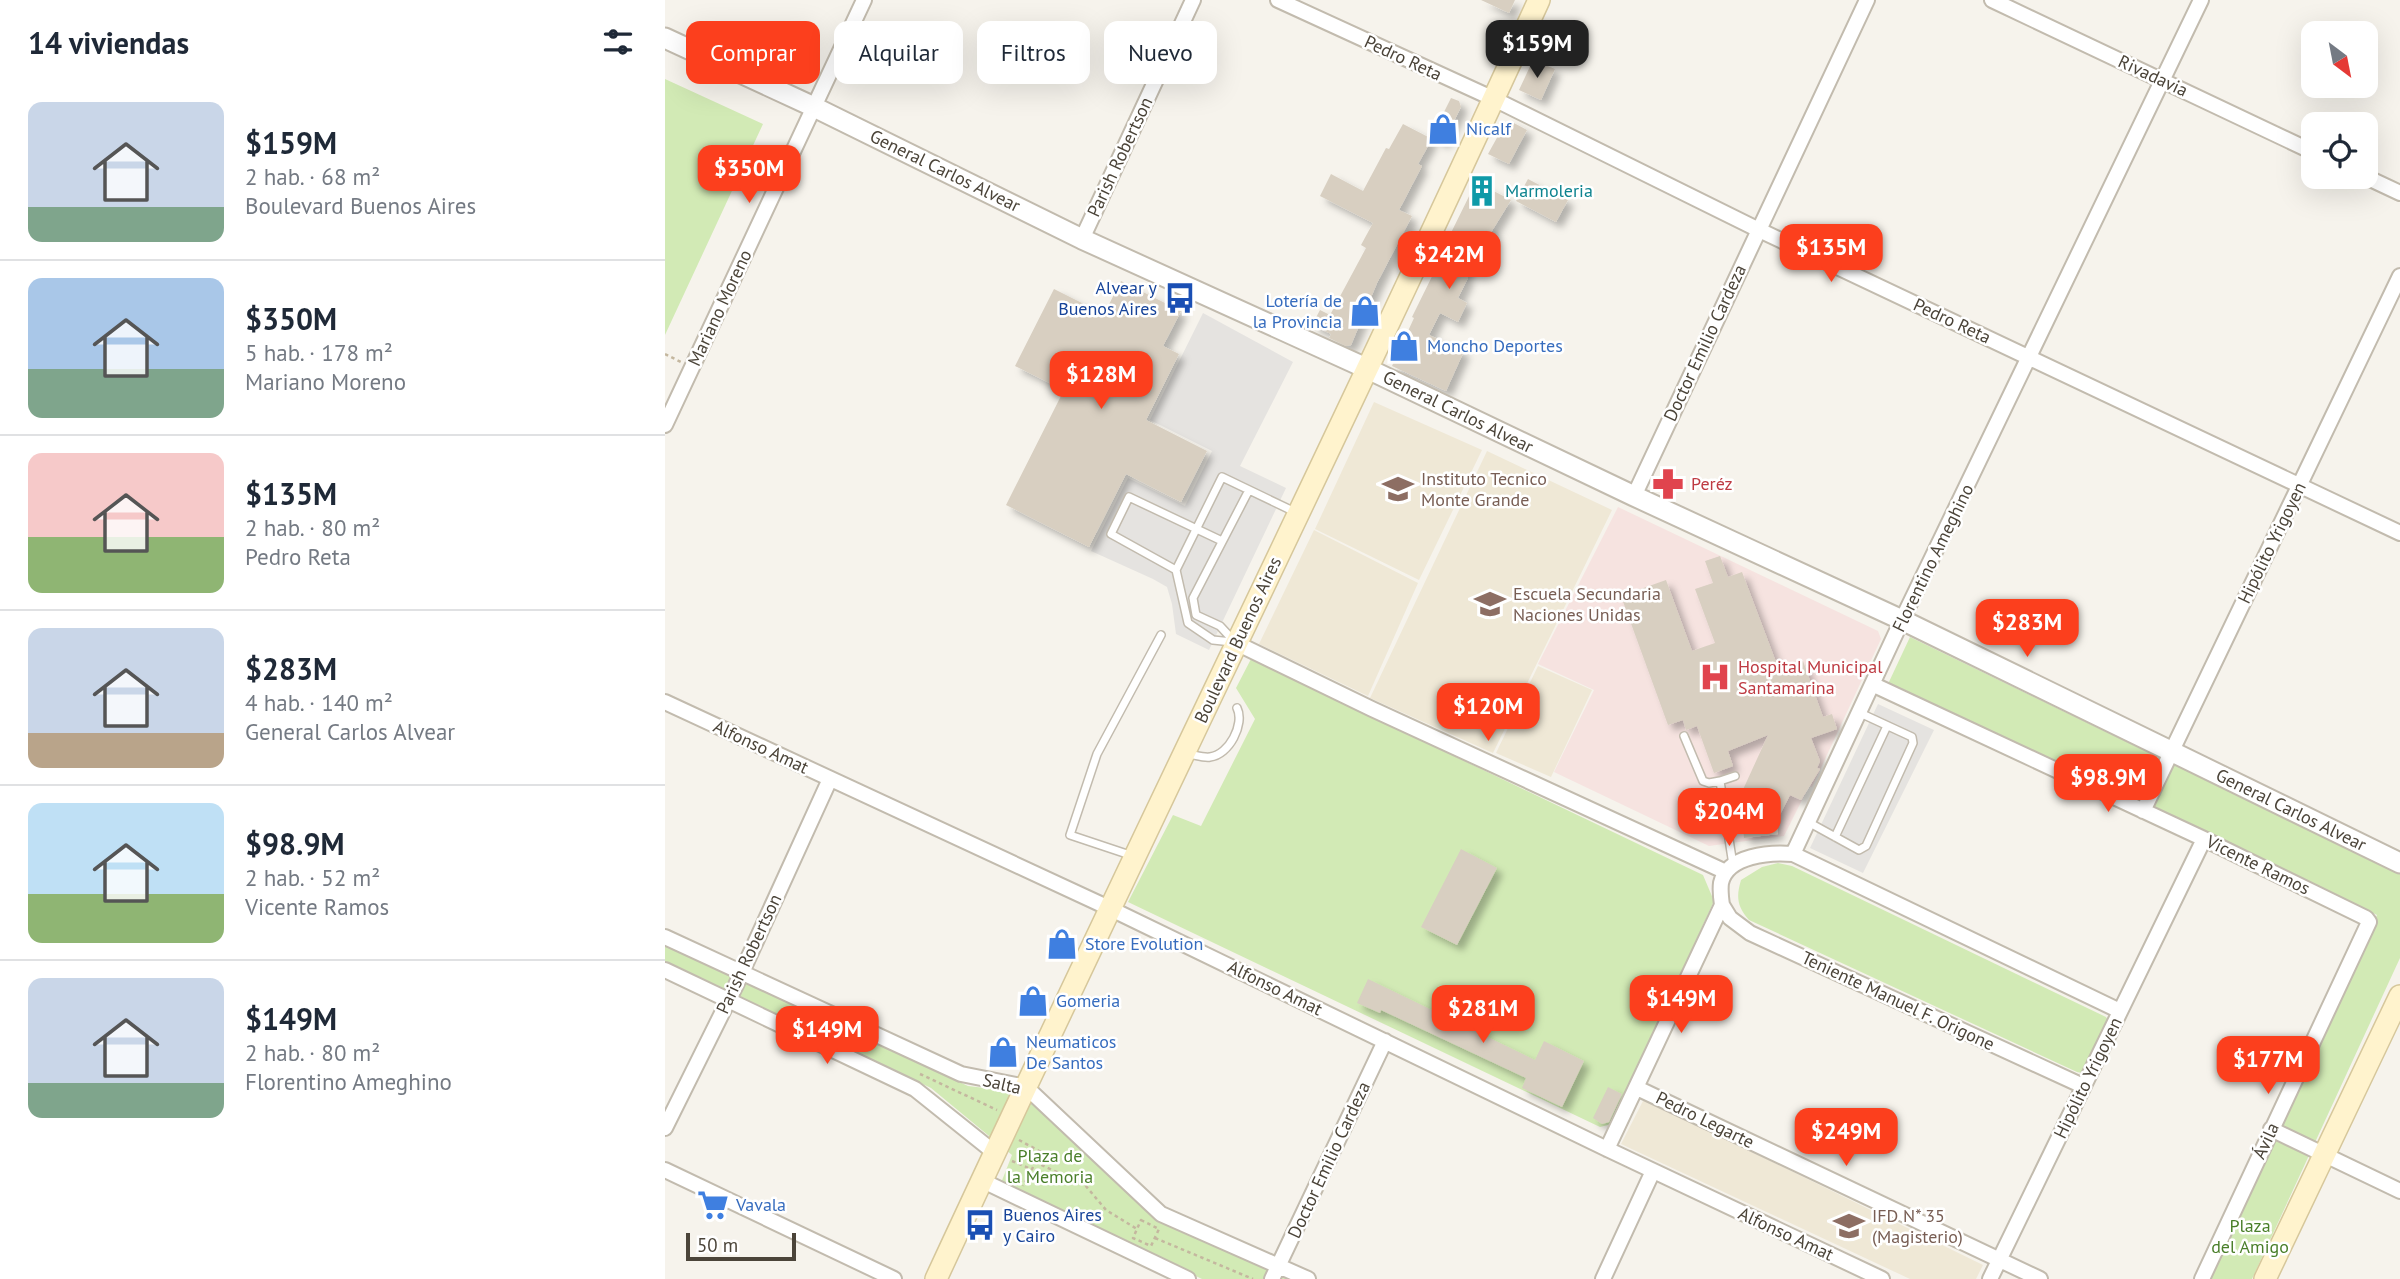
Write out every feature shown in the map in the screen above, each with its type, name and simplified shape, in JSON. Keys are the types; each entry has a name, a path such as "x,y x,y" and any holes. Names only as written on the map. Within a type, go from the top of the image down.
{"main road":[{"name":"Boulevard Buenos Aires","path":"936,1279 1108,908 1368,369 1539,0"},
{"path":"2265,1279 2400,996"}],"street":[{"name":"Mariano Moreno","path":"665,425 864,0"},
{"name":"Parish Robertson","path":"1082,239 1193,0"},
{"name":"Pedro Reta","path":"1278,0 1494,99 1757,229 2400,533"},
{"name":"Doctor Emilio Cardeza","path":"1634,496 1757,229 1867,0"},
{"name":"Rivadavia","path":"1992,0 2301,146"},
{"name":"Florentino Ameghino","path":"1793,854 1902,620 2201,0"},
{"name":"General Carlos Alvear","path":"665,38 814,107 1082,239 1368,369 1902,620 2400,863"},
{"path":"2378,183 2400,193"},
{"name":"Hipólito Yrigoyen","path":"2143,811 2400,276"},
{"path":"1236,643 1372,709 1730,869"},
{"name":"Vicente Ramos","path":"1874,685 2366,918 2369,922 2367,928"},
{"name":"Alfonso Amat","path":"665,702 1108,908 1882,1279"},
{"name":"Parish Robertson","path":"665,1128 741,974 830,779"},
{"name":"Hipólito Yrigoyen","path":"1990,1279 2204,839"},
{"path":"1607,1149 1722,905 1721,882 1730,869 1762,855 1780,852 1793,854 2120,1011"},
{"name":"Teniente Manuel F. Origone","path":"1722,905 1730,918 1750,933 2083,1086"},
{"name":"Ávila","path":"2202,1279 2367,928"},
{"name":"Salta","path":"665,937 961,1074 1026,1087 1161,1214 1275,1273 1308,1279"},
{"path":"665,970 915,1089 995,1153"},
{"name":"Doctor Emilio Cardeza","path":"1275,1273 1385,1041"},
{"name":"Pedro Legarte","path":"1637,1088 2040,1279"},
{"path":"2271,1129 2400,1191"},
{"path":"665,1170 894,1279"},
{"path":"1603,1279 1653,1171"},
{"path":"981,1180 1188,1279"}],"lane":[{"path":"1236,643 1213,640 1188,623 1176,569 1222,477 1298,513"},
{"path":"1236,643 1220,626 1196,615 1193,598 1249,490"},
{"path":"1176,569 1111,534 1129,497 1222,541"},
{"path":"1134,856 1070,835 1097,754 1161,635"},
{"path":"1184,754 1212,757 1225,749 1240,724 1241,716 1237,708"},
{"path":"1808,822 1859,850 1866,846 1913,743 1912,737 1860,713"},
{"path":"1835,837 1887,726"},
{"path":"1684,736 1703,781 1720,782 1735,776"},
{"path":"1720,782 1730,869"}],"path":[{"path":"1004,1133 1041,1152 1017,1198"},
{"path":"995,1153 1031,1169"},
{"path":"1035,1162 1085,1185 1106,1210 1137,1229"},
{"path":"1141,1220 1159,1229 1155,1238 1151,1246 1133,1238 1141,1220"},
{"path":"1155,1238 1252,1279"}],"shaded area":[{"path":"1203,313 1293,362 1240,466 1286,488 1209,650 1176,634 1167,587 1091,551 1128,478 1185,506 1212,451 1150,420"},
{"name":"Instituto Tecnico Monte Grande","path":"1374,402 1482,450 1419,580 1315,529"},
{"name":"Escuela Secundaria Naciones Unidas","path":"1487,451 1612,510 1493,753 1370,698"},
{"name":"Hospital Municipal Santamarina","path":"1618,507 1878,631 1881,639 1812,787 1809,786 1784,836 1709,846 1554,772 1594,690 1538,664"},
{"path":"1314,530 1418,583 1368,696 1259,644"},
{"path":"1538,666 1592,690 1551,777 1496,753"},
{"path":"1878,704 1934,730 1863,873 1810,848"},
{"name":"IFD N* 35 (Magisterio)","path":"1644,1099 1983,1265 1976,1279 1910,1279 1621,1144"}],"green space":[{"path":"665,79 763,124 665,335"},
{"name":"Plaza del Amigo","path":"1910,637 2400,874 2400,958 2252,1279 2208,1279 2377,915 1888,684"},
{"path":"1251,659 1703,875 1714,901 1612,1124 1600,1127 1128,902 1173,815 1201,826 1255,719 1236,688"},
{"path":"1778,863 1792,866 2106,1017 2108,1020 2086,1069 2082,1073 2077,1072 1749,920 1739,901 1741,880 1762,867"},
{"name":"Plaza de la Memoria","path":"665,944 968,1086 1002,1090 1036,1105 1160,1218 1291,1279 1202,1279 1001,1183 1012,1155 931,1088 665,962"}],"building":[{"path":"1481,0 1515,0 1509,13"},
{"path":"1533,60 1555,69 1541,100 1519,90"},
{"path":"1451,98 1459,101 1461,107 1443,143 1432,136"},
{"path":"1510,121 1527,130 1509,164 1488,154 1504,125"},
{"path":"1403,124 1432,139 1418,164 1422,166 1399,210 1412,216 1377,283 1351,345 1346,346 1329,338 1331,334 1312,325 1320,310 1330,315 1366,248 1361,245 1373,223 1320,196 1331,174 1363,191 1386,148 1389,149"},
{"path":"1528,179 1568,200 1556,222 1516,201"},
{"path":"1476,182 1511,200 1464,276 1468,278 1458,298 1467,303 1458,322 1440,313 1429,335 1464,351 1446,391 1392,366 1414,318 1412,317"},
{"path":"1121,281 1181,311 1163,346 1179,354 1146,420 1207,451 1181,502 1126,474 1089,547 1006,505 1064,390 1015,366 1054,289 1104,314"},
{"path":"1720,556 1728,577 1742,572 1779,670 1803,661 1823,717 1832,714 1837,729 1811,738 1820,761 1817,768 1820,769 1801,800 1790,795 1776,822 1778,834 1744,838 1743,826 1758,824 1767,806 1741,794 1768,735 1728,751 1733,766 1714,773 1697,726 1686,730 1683,720 1668,725 1621,596 1666,580 1692,651 1715,643 1695,589 1713,583 1705,561"},
{"path":"1461,849 1497,868 1457,945 1421,927"},
{"path":"1368,979 1535,1060 1544,1041 1584,1061 1562,1107 1522,1088 1526,1078 1381,1010 1380,1013 1357,1003"},
{"path":"1608,1087 1622,1094 1609,1122 1602,1124 1593,1118"}],"place":[{"name":"Nicalf","path":"1443,129"},
{"name":"Marmoleria","path":"1482,191"},
{"name":"Alvear y Buenos Aires","path":"1180,298"},
{"name":"Lotería de la Provincia","path":"1365,311"},
{"name":"Moncho Deportes","path":"1404,346"},
{"name":"Peréz","path":"1668,484"},
{"name":"Instituto Tecnico Monte Grande","path":"1398,489"},
{"name":"Escuela Secundaria Naciones Unidas","path":"1490,604"},
{"name":"Hospital Municipal Santamarina","path":"1715,677"},
{"name":"Store Evolution","path":"1062,944"},
{"name":"Gomeria","path":"1033,1001"},
{"name":"Neumaticos De Santos","path":"1003,1052"},
{"name":"Vavala","path":"713,1205"},
{"name":"Buenos Aires y Cairo","path":"980,1225"},
{"name":"IFD N* 35 (Magisterio)","path":"1849,1226"}]}
